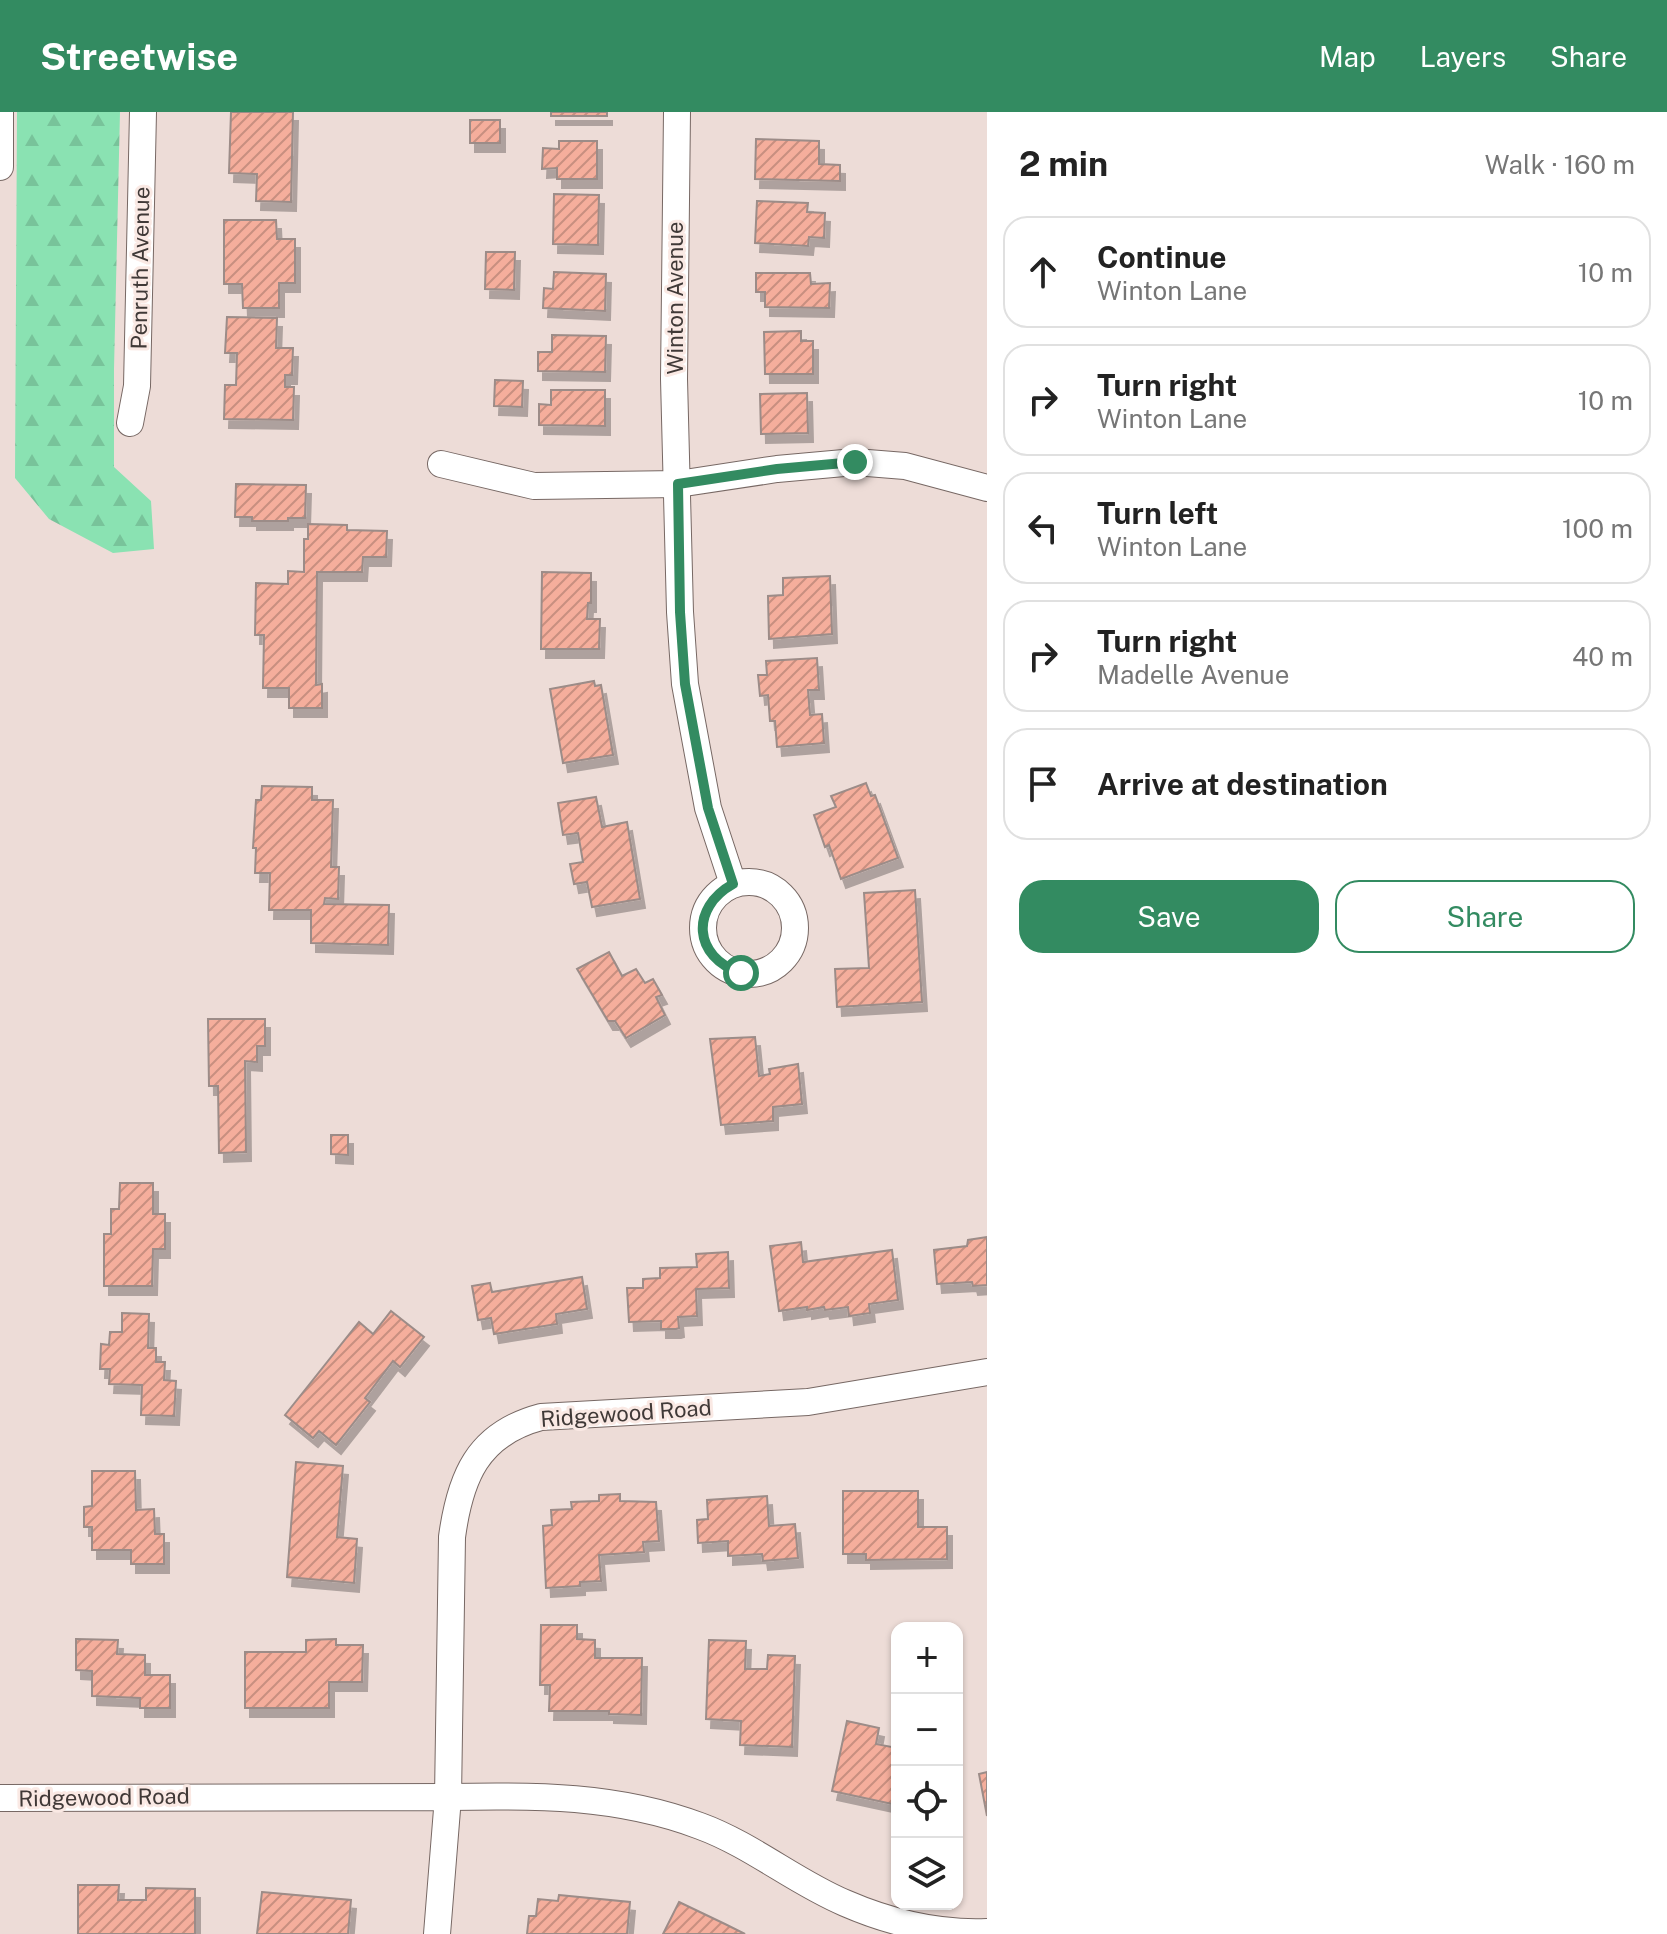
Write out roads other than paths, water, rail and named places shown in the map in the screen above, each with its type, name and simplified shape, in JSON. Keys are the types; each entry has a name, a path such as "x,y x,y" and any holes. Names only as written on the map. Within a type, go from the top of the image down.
{"street":[{"path":"0,112 0,167"},
{"name":"Penruth Avenue","path":"130,423 137,386 143,112"},
{"name":"Winton Avenue","path":"677,112 674,379 680,612 685,684 708,808 733,884"},
{"path":"441,464 534,486 678,484 777,469 855,462 905,466 987,488"},
{"name":"Ridgewood Road","path":"448,1797 452,1537 456,1503 474,1459 499,1435 524,1421 541,1417 808,1402 987,1372"},
{"name":"Ridgewood Road","path":"0,1798 531,1795 588,1799 640,1807 701,1826 760,1855 844,1903 872,1913 930,1930 987,1932"},
{"path":"437,1934 448,1797"}]}
